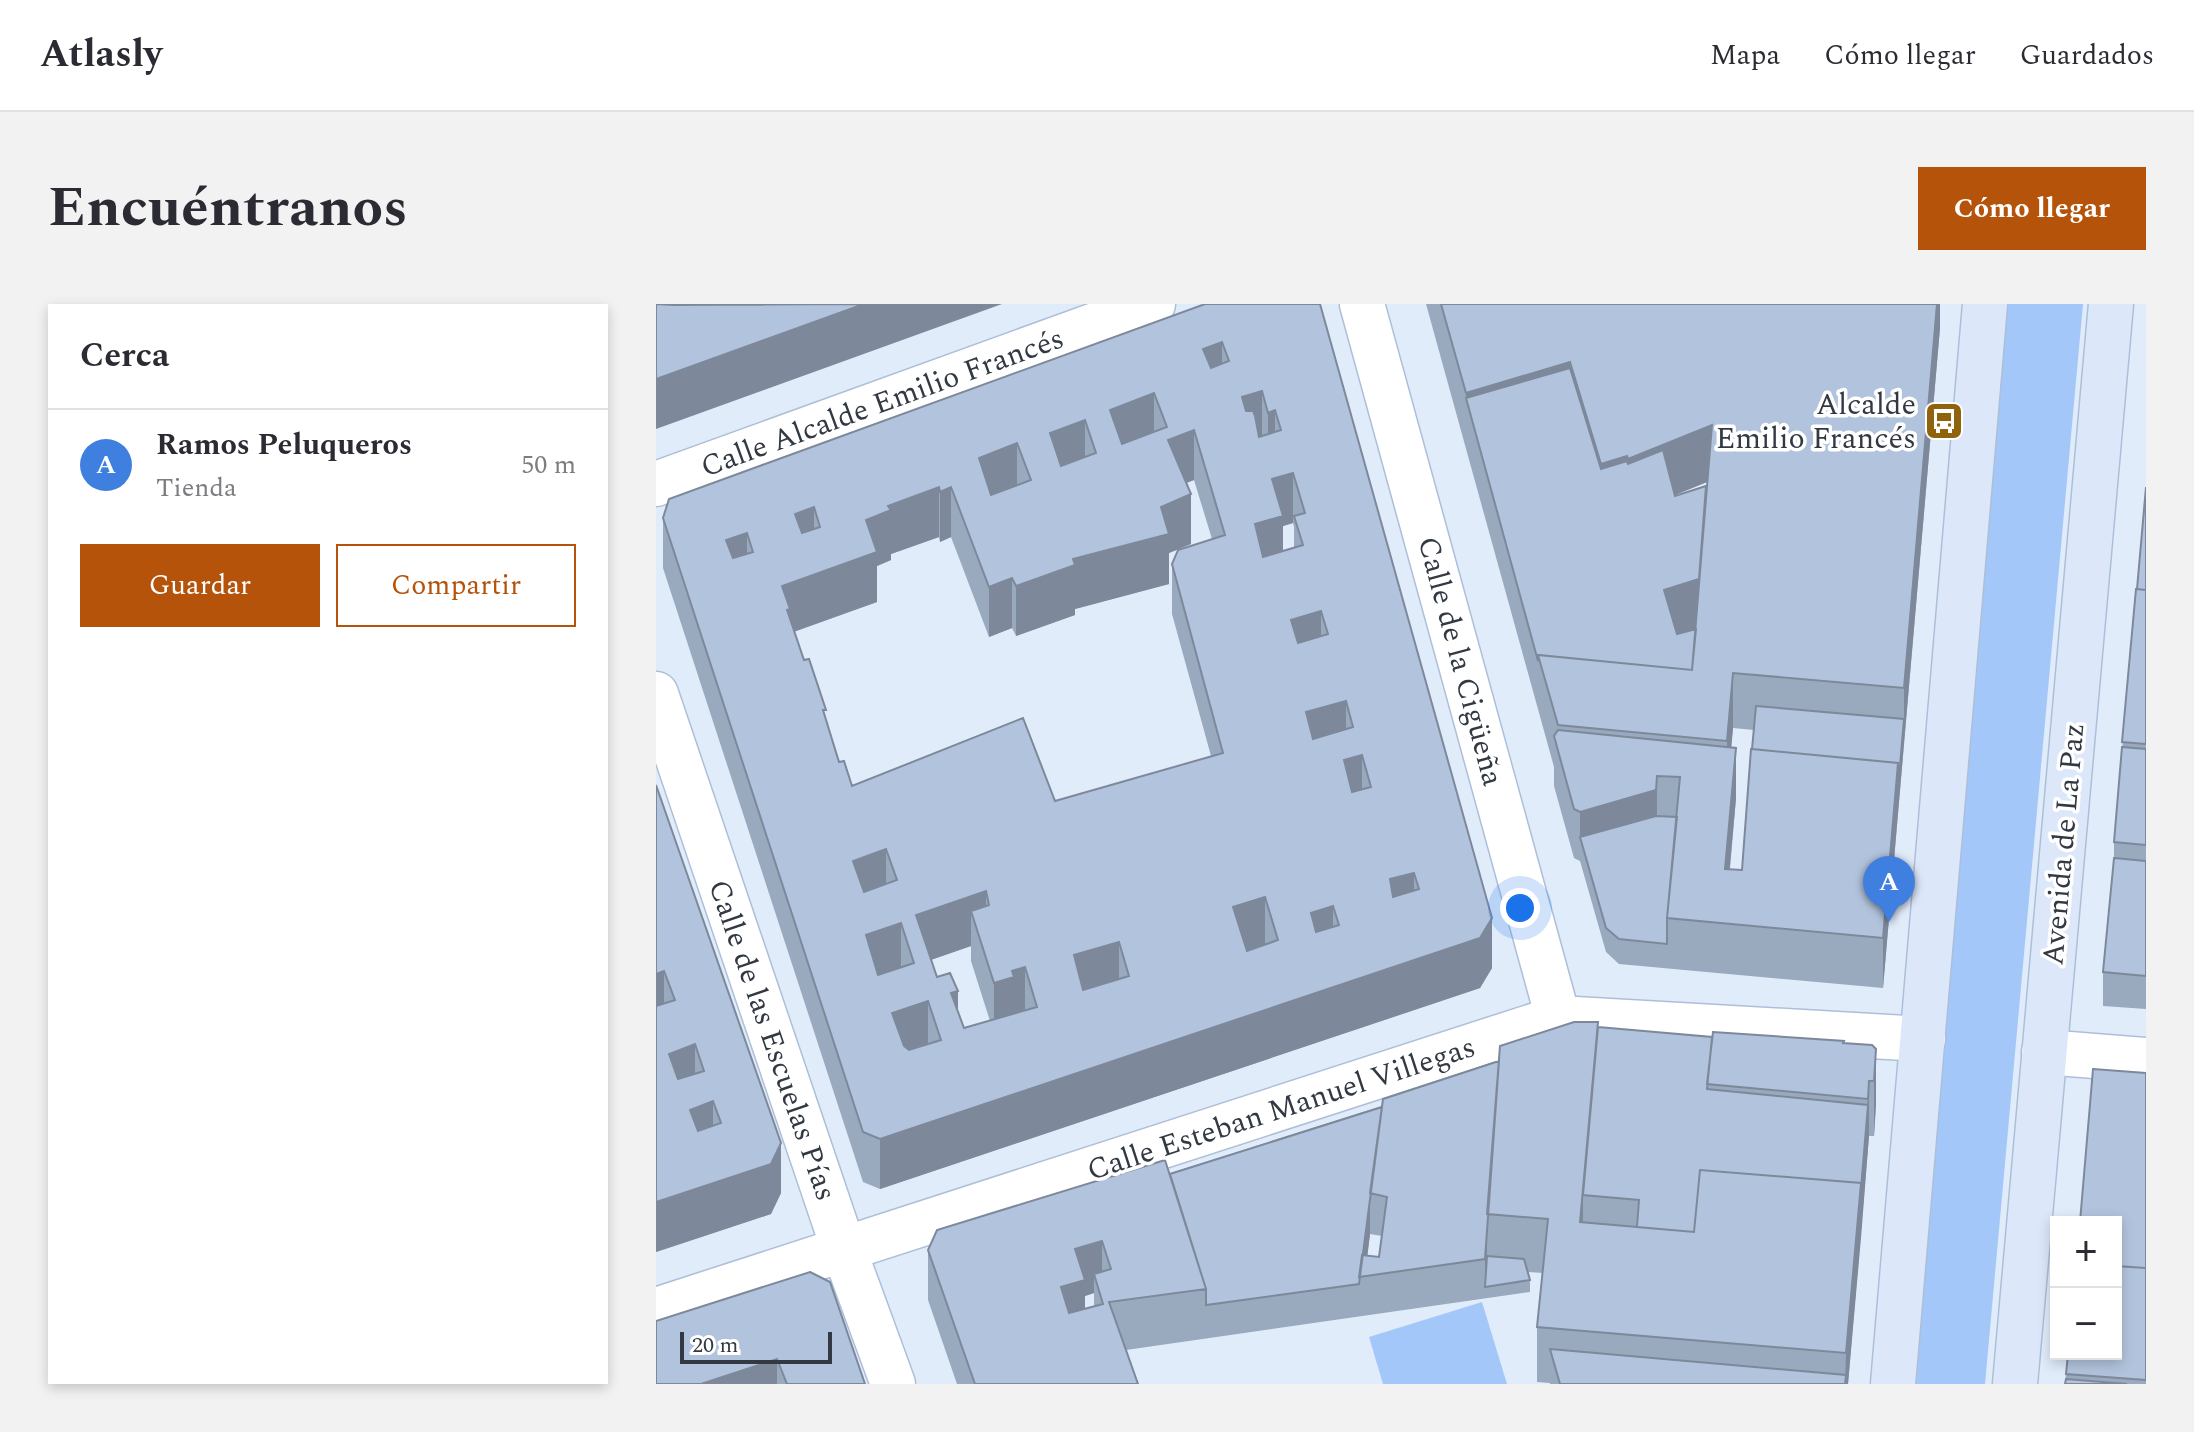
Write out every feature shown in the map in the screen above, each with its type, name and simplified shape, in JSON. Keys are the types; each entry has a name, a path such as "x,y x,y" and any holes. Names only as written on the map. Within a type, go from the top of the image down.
{"main road":[{"path":"1893,1384 1985,304"},
{"name":"Avenida de La Paz","path":"2015,1384 2111,304"}],"street":[{"name":"Calle Alcalde Emilio Francés","path":"656,484 1153,304"},
{"name":"Calle de la Cigüeña","path":"1362,304 1558,1018"},
{"name":"Calle de las Escuelas Pías","path":"656,694 844,1250 893,1384"},
{"name":"Calle Esteban Manuel Villegas","path":"656,1310 1558,1018 1923,1039"},
{"path":"2044,1052 2146,1060"}],"shaded area":[{"path":"2005,304 2083,304 1985,1384 1912,1384"},
{"path":"1482,1302 1507,1384 1383,1384 1369,1337"}],"building":[{"path":"656,304 674,305 864,304 656,379"},
{"path":"1205,304 1320,304 1492,918 1480,938 880,1139 863,1132 663,518 669,499","holes":["1222,342 1229,361 1211,368 1203,349","1262,391 1268,413 1275,410 1281,430 1259,437 1253,411 1246,411 1242,397","1154,393 1167,427 1122,444 1110,410","1085,420 1096,453 1061,466 1050,433","1194,430 1225,535 1178,550 1172,564 1223,753 1055,801 1023,718 852,786 844,761 839,762 823,710 826,710 809,659 804,660 782,586 877,552 866,520 891,510 888,506 939,487 940,492 951,487 989,587 1012,578 1016,586 1075,565 1073,559 1169,534 1161,507 1191,494 1168,440","1017,443 1031,480 991,495 979,458","1293,473 1305,513 1294,516 1303,545 1263,557 1255,524 1283,516 1272,479","814,507 820,527 802,533 795,514","747,533 753,552 733,558 726,540","1321,611 1328,634 1298,643 1291,620","1346,701 1353,727 1313,739 1306,712","1362,755 1371,787 1352,792 1344,760","886,849 897,880 864,892 853,861","1414,873 1419,889 1393,897 1390,879","986,891 989,905 971,911 994,983 1014,977 1012,971 1025,967 1037,1007 964,1028 951,993 958,991 950,973 937,977 916,915","1265,897 1278,940 1247,951 1233,907","1333,906 1339,925 1316,932 1311,913","901,923 914,963 878,975 866,935","1119,942 1129,976 1083,990 1074,955","928,1001 941,1040 909,1050 904,1046 892,1013"]},
{"path":"1441,304 1937,304 1904,688 1733,673 1727,741 1558,725 1538,655 1692,670 1712,425 1628,459 1627,456 1601,464 1570,362 1466,393"},
{"path":"1570,368 1601,469 1627,461 1628,464 1663,450 1675,496 1706,486 1699,579 1664,590 1677,634 1696,629 1692,670 1538,655 1538,661 1466,398"},
{"path":"2146,487 2146,590 2137,589"},
{"path":"2136,589 2146,590 2146,744 2122,742"},
{"path":"1756,706 1904,719 1898,789 1898,763 1752,749"},
{"path":"1558,730 1736,748 1725,869 1742,870 1751,749 1898,763 1883,938 1667,918 1680,777 1657,776 1656,790 1580,812 1574,809 1554,736"},
{"path":"2122,747 2146,749 2146,845 2114,842"},
{"path":"656,785 781,1143 771,1164 656,1202 656,1006 675,1000 664,971 656,974","holes":["695,1044 704,1071 678,1079 669,1054","713,1101 721,1123 698,1131 690,1110"]},
{"path":"1656,816 1677,817 1667,944 1619,939 1606,928 1580,837"},
{"path":"2114,858 2146,861 2146,976 2103,972"},
{"path":"1574,1022 1598,1022 1580,1222 1694,1232 1700,1170 1861,1183 1846,1353 1537,1327 1548,1219 1487,1214 1500,1046"},
{"path":"1598,1027 1712,1037 1707,1089 1868,1105 1861,1188 1861,1183 1700,1170 1694,1232 1637,1227 1639,1200 1583,1195"},
{"path":"1713,1032 1872,1045 1876,1049 1874,1081 1869,1081 1868,1099 1707,1084"},
{"path":"1499,1061 1485,1259 1359,1277 1362,1255 1379,1257 1387,1197 1370,1193 1383,1099"},
{"path":"2093,1069 2146,1073 2146,1268 2122,1266 2122,1216 2081,1216"},
{"path":"1382,1107 1359,1284 1206,1305 1206,1289 1170,1174"},
{"path":"1165,1160 1206,1289 1109,1302 1138,1384 975,1384 928,1250 937,1230","holes":["1102,1241 1111,1269 1094,1274 1103,1304 1069,1313 1061,1287 1085,1280 1075,1249"]},
{"path":"1487,1256 1524,1259 1530,1280 1485,1287"},
{"path":"2122,1266 2146,1268 2146,1380 2066,1374 2067,1360 2122,1360"},
{"path":"810,1272 830,1282 865,1384 787,1384 777,1359 701,1384 656,1384 656,1321"},
{"path":"1550,1349 1846,1375 1845,1384 1560,1384"},
{"path":"2066,1379 2127,1384 2065,1384"}],"place":[{"name":"Alcalde Emilio Francés","path":"1944,421"},
{"name":"Ramos Peluqueros","path":"1889,922"}]}
